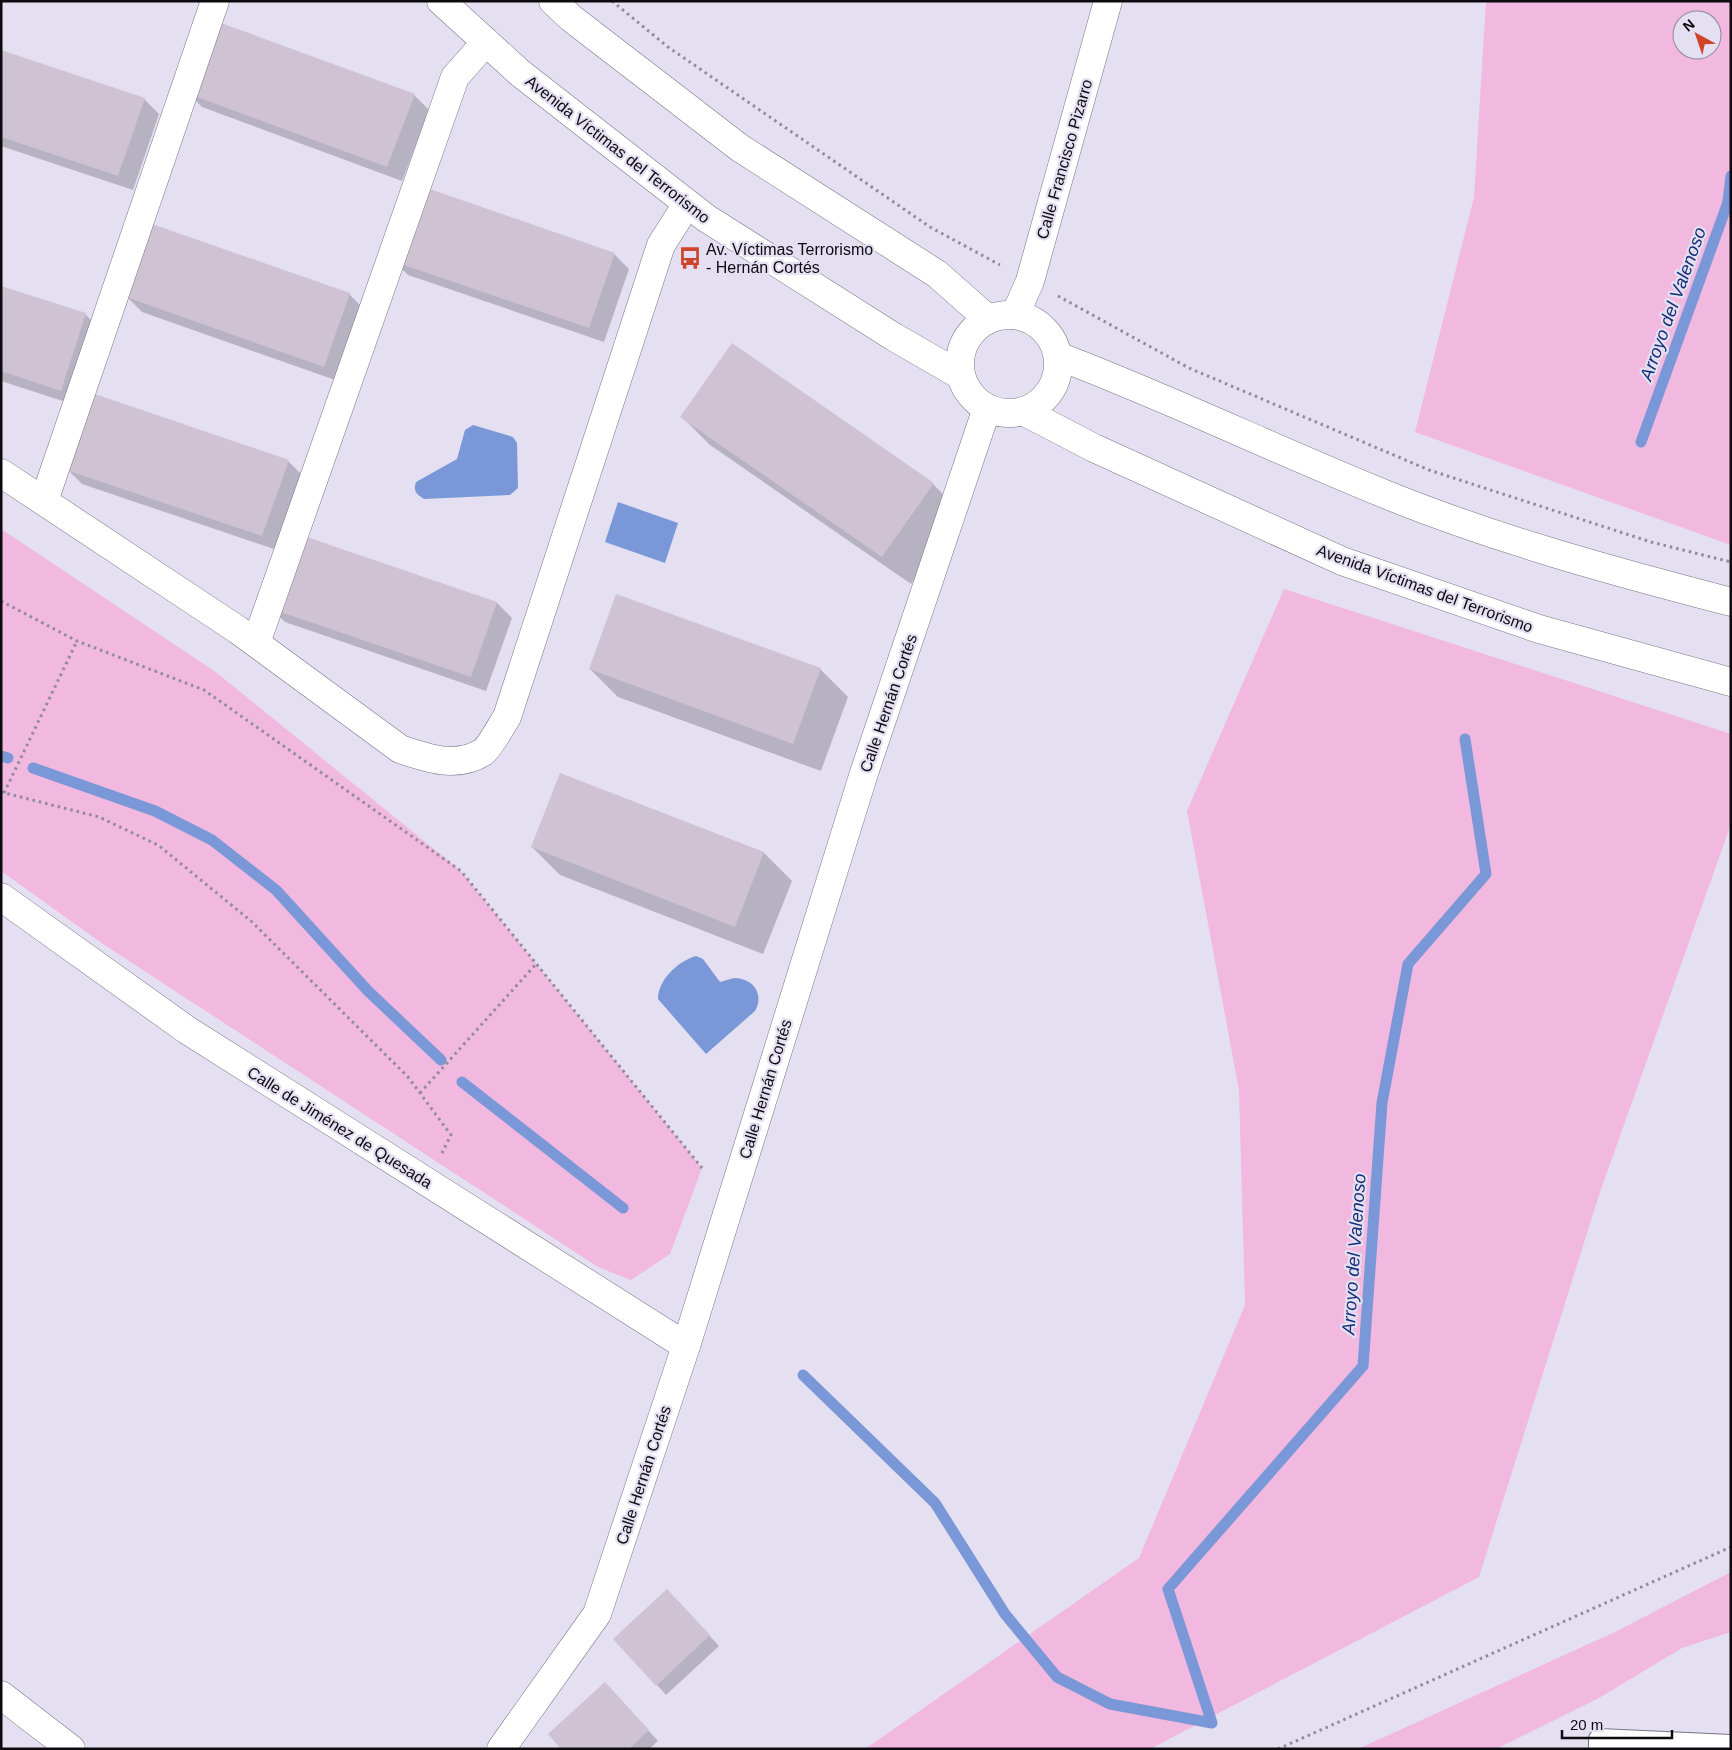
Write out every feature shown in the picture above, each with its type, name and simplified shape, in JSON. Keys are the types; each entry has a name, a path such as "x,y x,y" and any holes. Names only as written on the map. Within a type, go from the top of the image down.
{"street":[{"path":"44,501 215,1"},
{"name":"Avenida Víctimas del Terrorismo","path":"441,1 520,73 687,204 894,337 960,375"},
{"path":"553,1 571,18 740,148 937,274 988,319"},
{"name":"Calle Francisco Pizarro","path":"1015,315 1030,281 1108,1"},
{"path":"256,643 455,77 486,42"},
{"path":"1,472 256,643 400,749 431,760 459,761 484,752 507,717 661,246 687,204"},
{"path":"1001,315 1015,315 1035,322 1045,331 1050,336 1058,356 1056,379 1043,399 1023,411 1011,413 987,408 975,400 966,389 960,375 960,352 971,333 988,319 1001,315"},
{"path":"1058,356 1130,383 1393,497 1581,563 1731,602"},
{"name":"Calle Hernán Cortés","path":"501,1749 597,1614 686,1346 864,774 987,408"},
{"name":"Avenida Víctimas del Terrorismo","path":"1023,411 1094,448 1342,561 1539,629 1731,682"},
{"name":"Calle de Jiménez de Quesada","path":"1,897 187,1030 686,1346"},
{"path":"1,1696 71,1749"}],"lane":[{"path":"1599,1749 1599,1739 1731,1745"}],"path":[{"path":"612,1 668,47 930,227 1189,368 1429,470 1651,542 1731,562"},
{"path":"1,601 77,641 204,690 460,871 702,1168"},
{"path":"77,641 2,793 99,817 158,845 250,920 408,1077 451,1135 438,1162"},
{"path":"420,1093 536,964"},
{"path":"1278,1749 1731,1547"}],"shaded area":[{"path":"1486,1 1731,1 1731,545 1415,432 1474,197"},
{"path":"1,529 217,673 461,871 702,1168 670,1254 631,1280 598,1267 103,944 1,871"},
{"path":"1284,589 1731,734 1731,824 1599,1195 1479,1577 1150,1749 865,1749 1139,1558 1245,1305 1239,1090 1187,811"},
{"path":"1731,1572 1731,1632 1682,1648 1599,1698 1496,1749 1358,1749 1615,1632"}],"water":[{"path":"473,425 513,437 517,443 518,488 510,495 424,499 417,494 415,490 416,482 457,459 465,430"},
{"path":"618,502 678,523 665,563 605,542"},
{"path":"696,956 703,959 720,982 732,978 743,979 753,985 758,994 758,1005 755,1011 706,1054 658,999 661,985 670,972 682,962"}],"building":[{"path":"213,20 415,94 387,167 186,93"},
{"path":"1,50 145,98 118,176 1,137"},
{"path":"418,185 615,253 589,328 392,261"},
{"path":"152,224 350,293 324,367 126,297"},
{"path":"1,286 86,313 61,391 1,371"},
{"path":"732,343 934,483 882,557 680,417"},
{"path":"92,393 289,460 262,536 66,470"},
{"path":"295,533 497,602 471,677 269,608"},
{"path":"616,594 821,668 793,744 589,669"},
{"path":"560,773 764,852 735,927 531,847"},
{"path":"667,1589 710,1635 656,1686 613,1639"},
{"path":"605,1682 649,1730 629,1749 561,1749 548,1734"}],"waterway":[{"name":"Arroyo del Valenoso","path":"1641,442 1728,202 1731,176"},
{"name":"Arroyo del Valenoso","path":"803,1375 935,1503 1005,1614 1057,1677 1110,1704 1212,1723 1168,1589 1363,1366 1382,1103 1408,964 1486,874 1465,739"},
{"path":"1,756 8,758"},
{"path":"33,768 155,811 212,840 276,890 368,991 441,1060"},
{"path":"462,1082 623,1208"}],"place":[{"name":"Av. Víctimas Terrorismo - Hernán Cortés","path":"690,258"}]}
